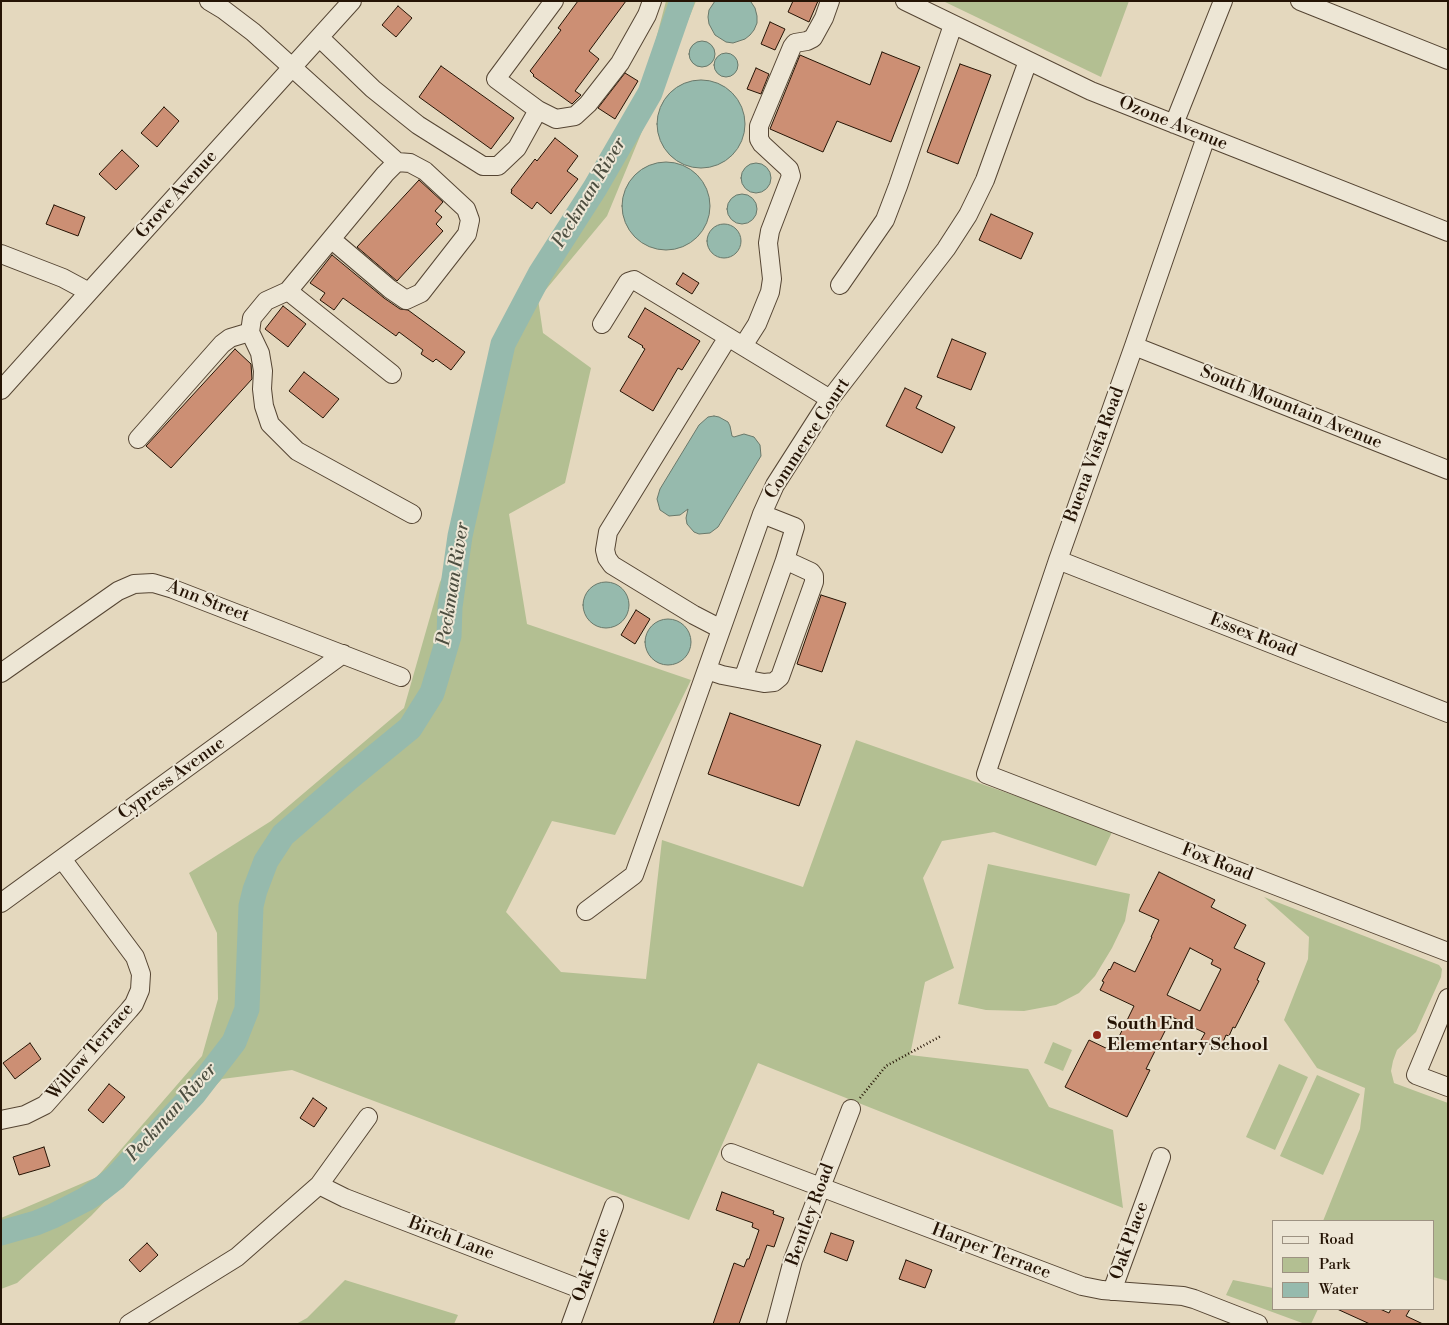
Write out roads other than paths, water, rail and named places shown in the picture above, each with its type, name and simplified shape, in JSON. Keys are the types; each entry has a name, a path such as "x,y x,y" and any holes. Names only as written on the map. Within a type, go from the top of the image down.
{"street":[{"path":"209,1 239,20 397,162 410,163 425,171 466,208 470,220 467,234 421,294 406,300 390,290 331,239"},
{"name":"Grove Avenue","path":"1,390 352,1"},
{"path":"554,1 496,79 538,110 556,119 575,116 588,104 620,63 647,15 652,1"},
{"path":"743,346 757,324 770,292 772,279 768,243 770,230 791,176 789,169 762,144 759,139 759,126 792,47 795,43 813,38 824,18 830,1"},
{"name":"Ozone Avenue","path":"905,1 1091,91 1448,232"},
{"path":"1174,124 1223,1"},
{"path":"1300,1 1448,60"},
{"path":"840,285 885,220 954,25"},
{"path":"320,38 380,95 418,125 482,166 498,166 517,148 538,110"},
{"name":"Commerce Court","path":"586,912 634,875 762,514 783,471 830,399 942,254 968,215 985,180 1028,61"},
{"name":"Buena Vista Road","path":"986,774 1058,560 1206,137"},
{"path":"397,162 288,291 266,301 252,318 250,332 260,353 263,371 262,389 264,406 270,424 297,451 412,514"},
{"path":"1,254 63,278 88,292"},
{"path":"602,324 628,282 634,280 830,399"},
{"path":"288,291 392,374"},
{"path":"138,440 222,344 230,338 250,332"},
{"path":"721,629 694,616 612,565 606,558 605,550 608,532 728,337"},
{"name":"South Mountain Avenue","path":"1134,346 1448,470"},
{"path":"743,679 795,527 762,514"},
{"path":"707,670 722,675 764,683 774,682 780,677 814,582 814,576 811,572 785,560"},
{"name":"Essex Road","path":"1058,560 1448,712"},
{"name":"Ann Street","path":"1,672 118,591 142,583 163,585 401,677"},
{"name":"Cypress Avenue","path":"1,902 343,654"},
{"name":"Fox Road","path":"986,774 1448,952"},
{"name":"Willow Terrace","path":"1,1120 25,1115 45,1105 134,1004 140,990 141,974 134,957 62,859"},
{"path":"1448,998 1416,1075 1448,1087"},
{"name":"Bentley Road","path":"776,1324 793,1260 851,1109"},
{"path":"129,1324 237,1257 319,1185 368,1117"},
{"name":"Harper Terrace","path":"731,1154 1073,1283 1092,1289 1194,1298 1258,1324"},
{"name":"Oak Place","path":"1112,1291 1161,1157"},
{"name":"Birch Lane","path":"319,1185 345,1198 583,1290"},
{"name":"Oak Lane","path":"571,1324 614,1206"}],"water":[{"path":"715,1 750,1 755,8 757,23 750,35 733,43 726,42 715,35 709,24 708,17 709,10"},
{"path":"702,41 711,45 715,54 711,63 702,67 693,63 689,54 693,45"},
{"path":"726,53 735,56 738,65 735,74 726,77 717,74 714,65 717,56"},
{"path":"701,80 718,83 732,93 742,107 745,124 742,141 732,155 718,165 701,168 684,165 670,155 660,141 657,124 660,107 670,93 684,83"},
{"path":"666,162 683,166 697,175 706,189 710,206 706,223 697,237 683,246 666,250 649,246 635,237 626,223 622,206 626,189 635,175 649,166"},
{"path":"756,163 767,167 771,178 767,189 756,193 745,189 741,178 745,167"},
{"path":"742,194 753,198 757,209 753,220 742,224 731,220 727,209 731,198"},
{"path":"724,224 731,225 736,229 740,234 740,248 736,253 731,257 724,258 717,257 712,253 708,248 707,241 708,234 712,229 717,225"},
{"path":"714,416 728,422 732,436 744,434 754,437 760,445 761,456 718,527 710,533 699,534 694,532 687,524 688,509 680,515 669,516 660,510 657,499 660,489 699,425 708,417"},
{"path":"606,582 619,586 625,592 629,605 625,618 619,624 606,628 593,624 587,618 583,605 587,592 593,586"},
{"path":"668,619 681,623 687,629 691,642 687,655 681,661 668,665 655,661 649,655 645,642 649,629 655,623"}],"waterway":[{"name":"Peckman River","path":"1,1233 53,1216 101,1189 115,1178 194,1094 234,1042 247,1009 251,906 266,861 283,835 410,728 432,693 449,636 450,607 460,536 503,344 540,274 595,188 650,93 682,1"}],"place":[{"name":"South End Elementary School","path":"1097,1035"}]}
